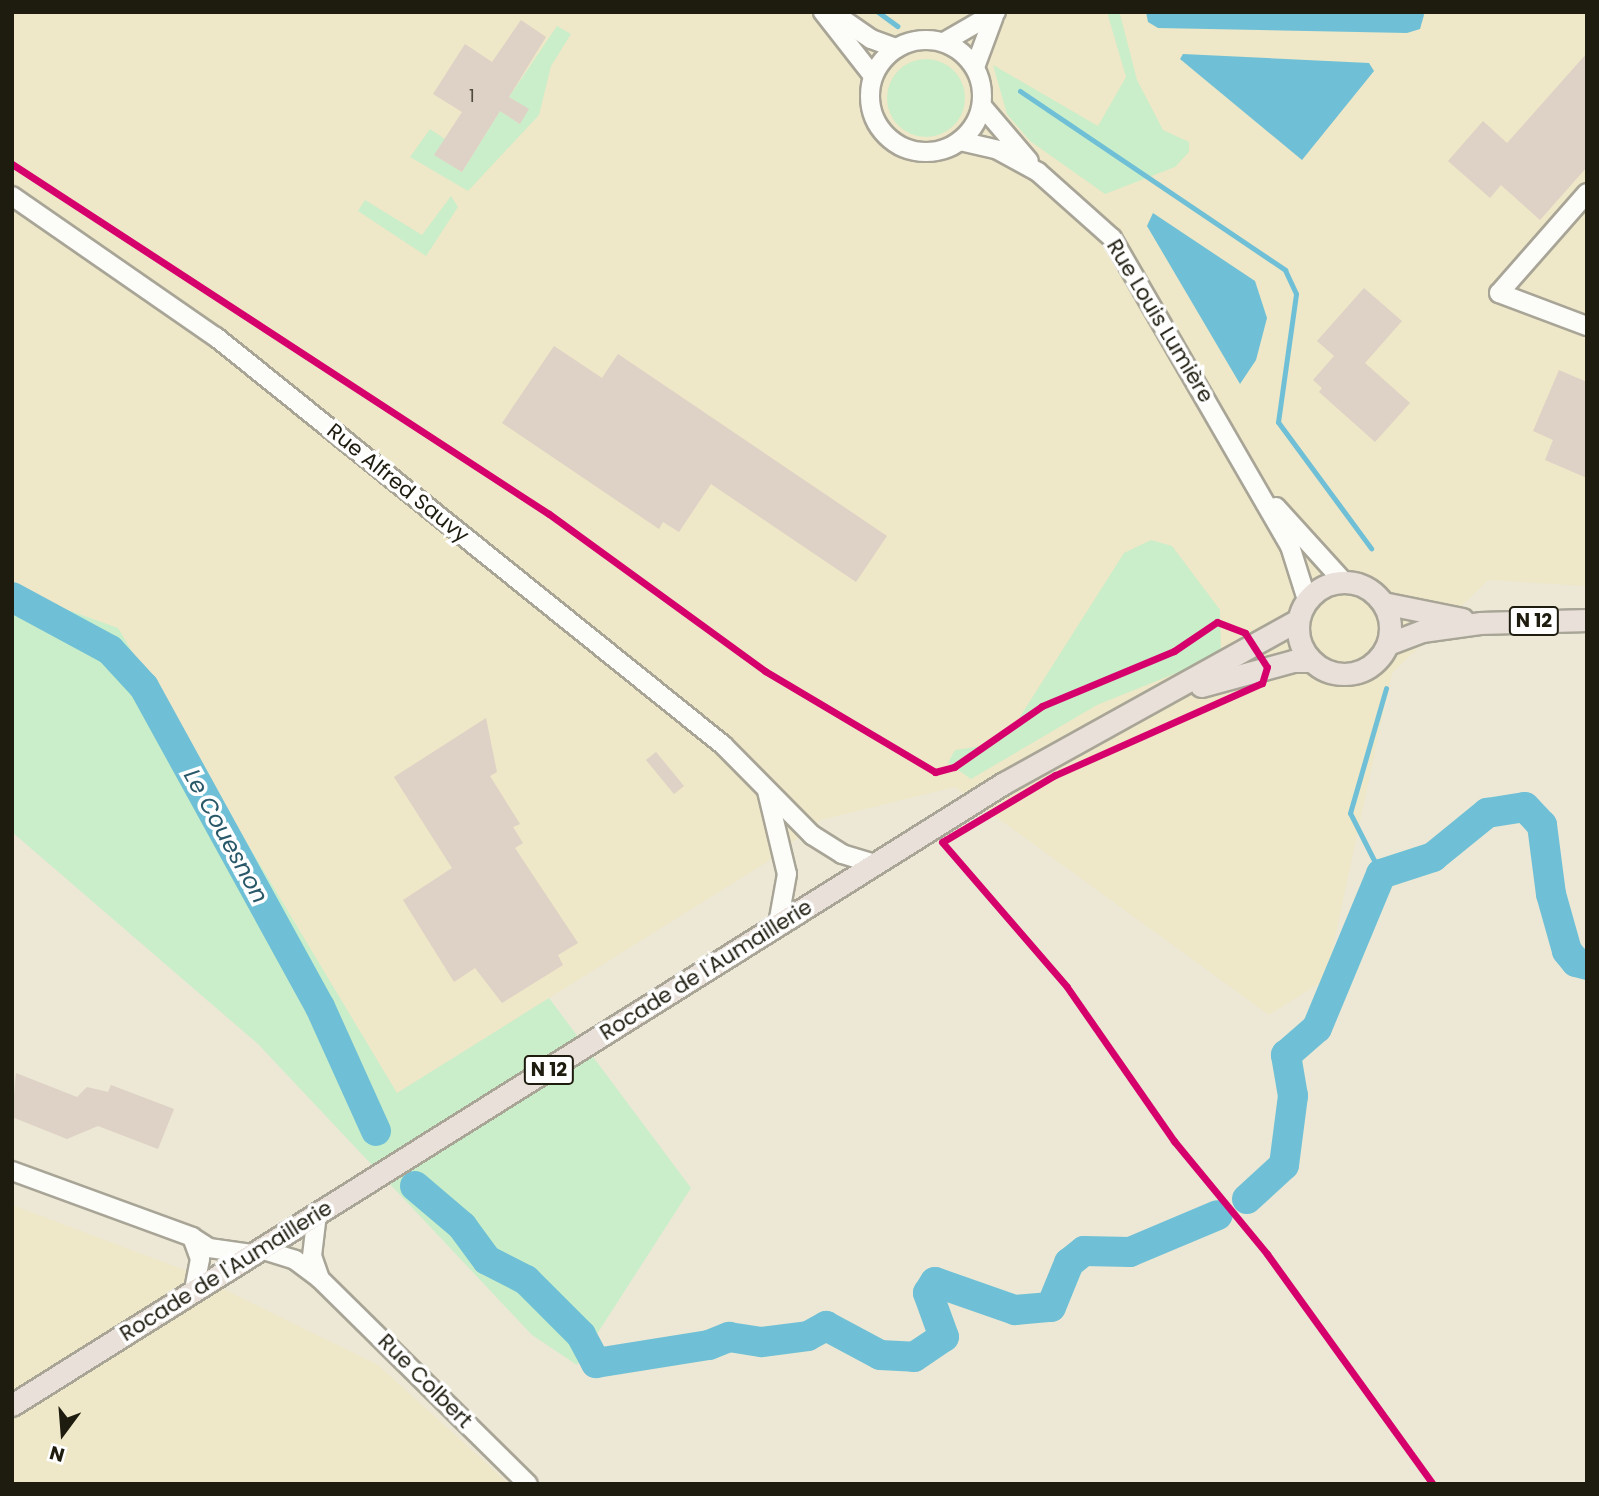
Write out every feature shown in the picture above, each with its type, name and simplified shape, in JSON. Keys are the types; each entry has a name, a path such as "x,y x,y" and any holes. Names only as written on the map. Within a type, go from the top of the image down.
{"main road":[{"path":"1343,581 1359,584 1384,603 1390,623 1388,644 1380,658 1355,673 1339,674 1312,662 1300,643 1298,620 1307,600 1317,590 1343,581"},
{"name":"N 12","path":"1384,603 1481,623"},
{"name":"Rocade de l'Aumaillerie","path":"12,1405 778,923 1067,745 1156,700 1298,620"},
{"name":"N 12","path":"1388,644 1422,631 1481,623 1587,620"},
{"name":"Rocade de l'Aumaillerie","path":"1156,700 1280,664 1312,662"}],"street":[{"path":"823,12 873,76 873,113 894,142 929,152 960,141 982,106 975,67 996,13"},
{"path":"832,12 871,39 896,48"},
{"path":"873,76 896,48 919,40 944,42 996,13"},
{"path":"944,42 975,67"},
{"name":"Rue Louis Lumière","path":"982,106 1038,172 1112,239 1290,546 1307,600"},
{"name":"Rue Louis Lumière","path":"960,141 998,150 1038,172"},
{"path":"1587,193 1499,293 1587,326"},
{"name":"Rue Alfred Sauvy","path":"12,197 216,337 723,745 812,835 842,854 874,864"},
{"name":"Rue Louis Lumière","path":"1259,489 1343,581"},
{"path":"767,791 787,874 778,923"},
{"name":"Rue Colbert","path":"12,1171 192,1237 209,1248 256,1251 295,1260 320,1279 528,1484"},
{"path":"317,1214 312,1256 320,1279"},
{"path":"192,1237 200,1259 194,1290"}],"shaded area":[{"path":"12,12 1587,12 1587,586 1488,580 1392,673 1326,979 1269,1015 955,787 821,820 770,860 397,1093 118,628 12,590"},
{"path":"12,1205 187,1271 378,1365 509,1484 12,1484"}],"green space":[{"path":"1107,12 1120,14 1137,80 1163,130 1189,142 1189,152 1175,167 1105,194 1030,141 1007,114 993,65 1098,126 1126,77"},
{"path":"557,26 571,34 551,66 539,115 468,191 410,157 430,129 445,139 435,155 462,172 500,111 520,124 528,109 509,97"},
{"path":"926,59 941,62 954,70 962,83 965,98 962,113 954,126 941,134 926,137 911,134 898,126 890,113 887,98 890,83 898,70 911,62"},
{"path":"451,196 458,207 426,256 358,211 365,200 422,235"},
{"path":"1151,540 1172,546 1220,610 1221,655 1097,705 971,779 948,763 955,750 995,744 1011,731 1124,553"},
{"path":"12,590 118,628 397,1093 549,998 691,1188 577,1365 532,1335 258,1044 12,832"}],"water":[{"path":"1146,12 1423,12 1424,15 1420,29 1407,33 1158,28 1148,22"},
{"path":"1183,54 1369,63 1374,71 1302,160 1180,59"},
{"path":"1153,213 1255,281 1267,318 1256,360 1240,384 1147,226"}],"building":[{"path":"521,20 546,37 509,97 529,109 520,124 500,111 462,172 434,155 462,112 433,94 465,44 492,62"},
{"path":"1587,53 1587,167 1540,220 1501,185 1490,198 1448,161 1483,121 1507,143"},
{"path":"1364,288 1402,321 1365,363 1410,403 1375,442 1319,392 1322,388 1313,380 1334,356 1317,341"},
{"path":"554,346 602,378 618,354 887,536 856,582 711,484 679,532 663,522 659,529 502,423"},
{"path":"1559,370 1587,382 1587,478 1545,460 1553,440 1533,431"},
{"path":"486,718 497,772 490,776 520,824 513,827 523,843 515,848 578,943 558,955 563,965 502,1003 475,968 454,982 403,900 452,868 394,777"},
{"path":"656,752 684,786 674,794 646,760"},
{"path":"16,1073 77,1097 87,1087 108,1092 111,1085 174,1109 158,1149 98,1126 67,1139 12,1117"}],"waterway":[{"path":"878,12 897,26"},
{"path":"1020,91 1285,270 1296,294 1278,422 1371,548"},
{"name":"Le Couesnon","path":"12,597 110,650 144,687 320,1007 376,1131"},
{"path":"1381,874 1350,813 1386,688"},
{"name":"Le Couesnon","path":"1247,1199 1284,1165 1293,1096 1286,1055 1317,1028 1381,874 1433,857 1487,813 1525,807 1542,825 1551,894 1567,951 1576,962 1587,965"},
{"name":"Le Couesnon","path":"415,1186 462,1226 487,1260 526,1280 581,1335 596,1363 709,1345 729,1337 762,1342 808,1336 826,1326 880,1355 914,1357 944,1337 928,1293 935,1282 1015,1310 1051,1307 1069,1263 1084,1251 1130,1252 1218,1215"}],"cycle path":[{"path":"12,164 549,514 765,671 935,772 954,767 1042,706 1174,651 1217,622 1245,633 1267,667 1262,683 1055,775 942,842 1067,987 1174,1141 1267,1254 1433,1484"}]}
